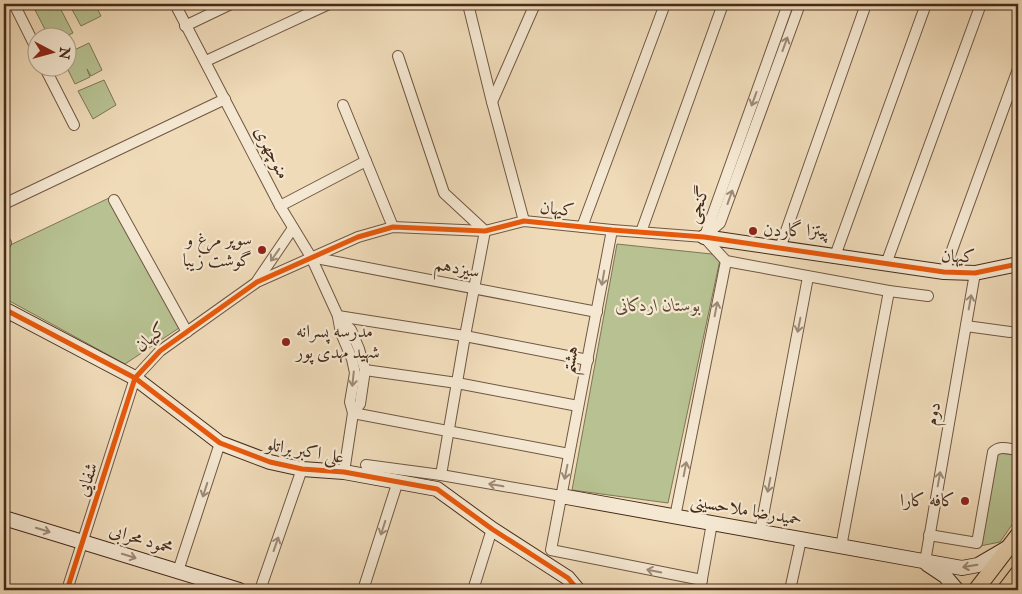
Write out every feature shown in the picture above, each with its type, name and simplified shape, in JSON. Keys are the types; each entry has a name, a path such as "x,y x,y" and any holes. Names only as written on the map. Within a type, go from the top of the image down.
{"main road":[{"path":"976,590 1014,541"},
{"path":"1005,590 1018,573"}],"street":[{"path":"14,4 28,32"},
{"name":"منوچهری","path":"175,4 280,206 311,257 338,316 341,333 352,359 355,373 350,402 353,413 344,472"},
{"path":"185,26 231,4"},
{"path":"206,61 329,4"},
{"path":"468,4 524,221"},
{"path":"492,102 536,4"},
{"path":"582,227 664,4"},
{"path":"641,232 723,4"},
{"name":"گنجی","path":"704,237 788,4"},
{"name":"گنجی","path":"704,237 720,223 800,4"},
{"path":"780,248 866,4"},
{"path":"835,256 926,4"},
{"path":"886,264 981,4"},
{"path":"398,56 444,193 486,231 465,336 441,475"},
{"path":"944,272 1018,69"},
{"path":"50,78 74,125"},
{"path":"4,204 225,99"},
{"path":"343,105 394,227"},
{"path":"280,206 366,161"},
{"path":"114,200 187,332"},
{"name":"کیهان","path":"136,378 160,351 257,282 358,237 394,227 486,231 524,221 704,237 944,272 975,273 1018,264"},
{"path":"257,282 293,228"},
{"name":"هشتم","path":"612,230 552,550 701,585"},
{"path":"704,237 726,261 808,277 928,296"},
{"name":"سیزدهم","path":"311,257 597,312"},
{"path":"675,517 726,261"},
{"name":"دوم","path":"925,562 975,273"},
{"path":"760,532 808,277"},
{"path":"842,547 889,291"},
{"name":"علی اکبر براتلو","path":"5,314 136,378 220,444 270,462 302,469 344,472 437,489 492,529 568,578 573,588"},
{"path":"338,316 465,336 588,360"},
{"name":"منوچهری","path":"338,316 351,330 365,370 360,404 353,413"},
{"path":"966,326 1010,332"},
{"path":"365,370 458,383 578,406"},
{"name":"شفایی","path":"67,590 136,378"},
{"path":"353,413 569,454"},
{"path":"178,572 220,444"},
{"path":"929,535 977,543 993,452 1001,448 1018,450"},
{"path":"366,465 441,475 561,496"},
{"path":"260,590 302,469"},
{"path":"363,590 398,481"},
{"name":"حمیدرضا ملاحسینی","path":"561,496 962,568 978,565 1014,541"},
{"name":"محمود محرابی","path":"4,518 224,588 239,590"},
{"path":"701,585 712,523"},
{"path":"473,590 492,529"},
{"path":"790,590 801,540"},
{"path":"925,562 945,576 957,590"}],"green space":[{"path":"47,4 58,4 70,28 44,28 35,10"},
{"path":"69,4 95,4 101,16 81,26"},
{"path":"89,43 102,70 91,76 87,69 90,77 75,84 72,78 78,78 78,48"},
{"path":"104,80 116,105 93,119 78,91"},
{"path":"109,198 179,328 125,364 4,298 4,248"},
{"name":"بوستان اردکانی","path":"617,244 721,255 668,503 572,490"},
{"path":"998,453 1018,455 1018,516 1000,542 980,546"}],"cycle path":[{"path":"67,590 135,378 160,351 257,282 358,237 393,227 485,231 524,221 704,237 944,272 975,273 1018,264"},
{"path":"4,309 135,378 220,443 270,462 302,469 344,472 437,489 492,529 568,578 578,590"}],"place":[{"name":"پیتزا گاردن","path":"753,231"},
{"name":"سوپر مرغ و گوشت زیبا","path":"262,250"},
{"name":"مدرسه پسرانه شهید مهدی پور","path":"286,342"},
{"name":"کافه کارا","path":"965,501"}]}
